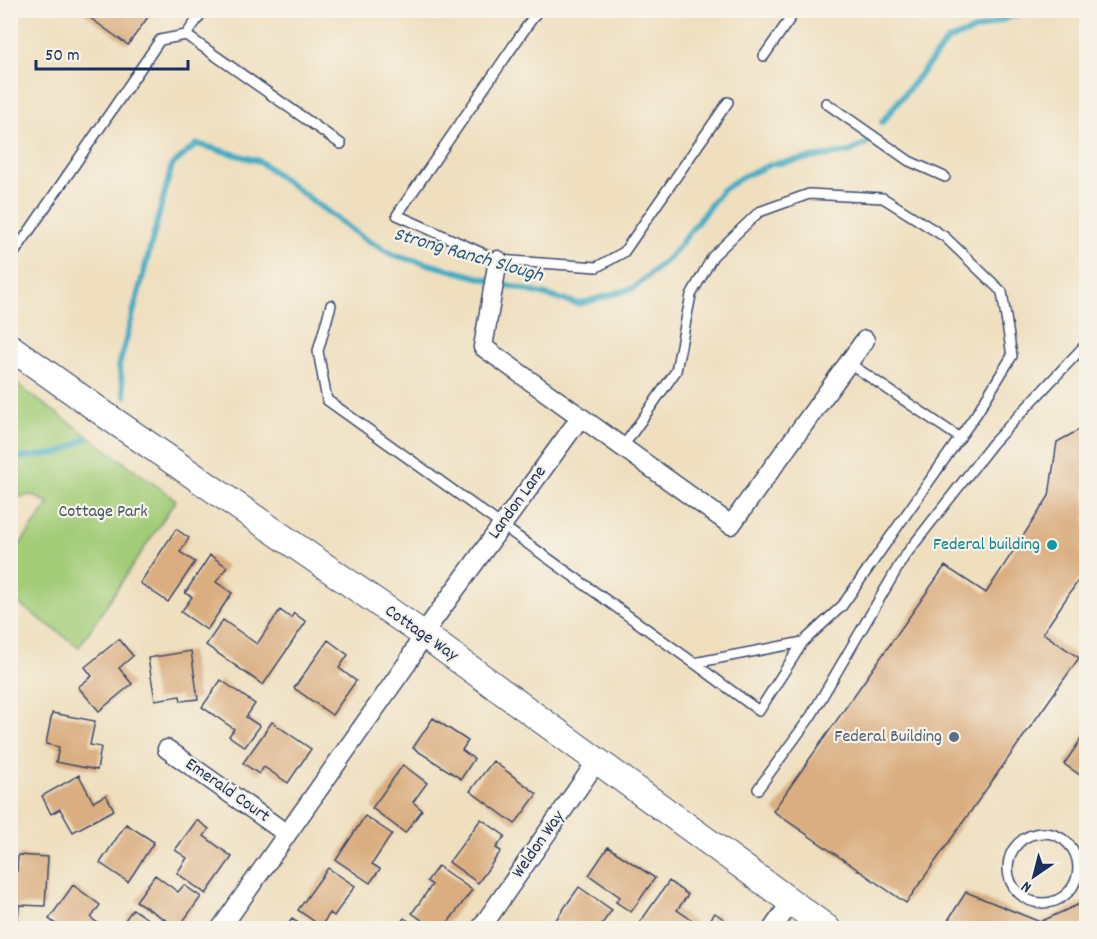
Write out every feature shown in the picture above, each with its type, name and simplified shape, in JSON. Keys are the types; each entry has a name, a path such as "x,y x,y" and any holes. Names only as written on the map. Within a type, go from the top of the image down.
{"street":[{"path":"497,264 483,347 731,525 865,340"},
{"name":"Cottage Way","path":"10,347 116,423 423,634 827,928"},
{"name":"Landon Lane","path":"221,928 408,663 423,634 580,418"},
{"name":"Emerald Court","path":"167,749 287,834"},
{"name":"Weldon Way","path":"481,928 597,761"},
{"path":"773,928 791,902"}],"lane":[{"path":"10,259 160,40 186,35 204,10"},
{"path":"538,10 397,215 497,264 597,267 624,252 728,102"},
{"path":"764,56 796,10"},
{"path":"186,35 341,144"},
{"path":"826,104 909,161 945,177"},
{"path":"331,305 318,351 327,400 759,711 803,642 842,606 960,438 1012,356 1002,292 945,237 882,198 809,194 759,212 713,256 691,295 676,371 622,448"},
{"path":"758,789 811,716 904,557 993,443 1086,344"},
{"path":"849,363 960,438"},
{"path":"694,663 803,642"},
{"path":"1037,834 1051,834 1063,840 1073,850 1078,863 1077,877 1071,889 1061,898 1048,903 1035,903 1023,897 1013,887 1008,874 1009,860 1014,848 1024,838 1037,834"},
{"path":"1077,877 1086,883"}],"green space":[{"name":"Cottage Park","path":"11,380 176,500 79,647 11,598 11,557 49,504 33,495 11,498"}],"building":[{"path":"79,10 153,10 128,45"},
{"path":"1086,426 1086,569 1043,633 1079,658 906,903 773,811 945,566 986,593 1049,496 1057,442"},
{"path":"176,529 189,538 180,552 195,562 168,602 140,583"},
{"path":"210,555 227,567 216,582 232,593 207,630 181,612 192,597 185,593"},
{"path":"280,610 291,618 294,613 306,622 263,685 206,645 223,620 257,644"},
{"path":"119,639 133,656 119,668 132,684 99,711 78,687 92,676 85,667"},
{"path":"328,640 348,655 339,668 356,681 332,715 294,688"},
{"path":"191,651 198,699 181,701 180,696 155,700 148,658"},
{"path":"221,680 255,704 246,717 260,726 245,747 229,736 234,729 202,707"},
{"path":"52,713 95,721 90,745 101,747 97,770 56,762 59,747 46,744"},
{"path":"433,718 468,741 462,750 474,759 461,779 413,748"},
{"path":"272,722 311,749 288,783 264,767 259,774 243,763"},
{"path":"1086,732 1086,779 1064,764"},
{"path":"493,761 537,794 515,824 470,791"},
{"path":"403,765 427,783 413,802 422,810 405,833 372,808"},
{"path":"79,775 93,802 106,795 114,810 73,832 60,809 51,814 42,796"},
{"path":"365,816 392,834 372,864 380,869 370,883 336,860"},
{"path":"481,819 505,836 496,848 501,851 478,883 449,862"},
{"path":"197,820 209,829 204,836 232,857 206,894 177,873 187,858 175,850"},
{"path":"126,824 154,842 128,882 100,863"},
{"path":"608,847 655,878 631,912 616,902 620,897 589,875"},
{"path":"18,855 48,857 45,906 19,905 18,919 10,919 10,871 17,871"},
{"path":"438,866 472,890 444,928 433,928 412,913 432,885 427,881"},
{"path":"328,868 355,886 334,916 330,913 321,926 298,910"},
{"path":"155,875 178,892 184,885 201,897 178,928 136,901"},
{"path":"669,881 688,895 677,910 704,928 636,928"},
{"path":"73,885 100,905 91,918 99,924 96,928 55,928 57,925 49,919"},
{"path":"579,887 612,910 599,928 550,928"},
{"path":"966,892 1040,922 1086,901 1086,928 943,928"},
{"path":"133,909 161,928 119,928"},
{"path":"715,913 736,928 704,928"},
{"path":"404,918 419,928 397,928"},
{"path":"292,919 306,928 285,928"}],"waterway":[{"name":"Strong Ranch Slough","path":"882,122 948,40 1029,10"},
{"name":"Strong Ranch Slough","path":"125,396 119,366 172,165 197,144 259,161 363,238 394,255 579,304 634,288 672,255 722,190 742,177 772,164 849,152 867,143"},
{"name":"Strong Ranch Slough","path":"10,459 60,453 87,438"}],"place":[{"name":"Federal building","path":"1052,545"},
{"name":"Federal Building","path":"954,737"}]}
